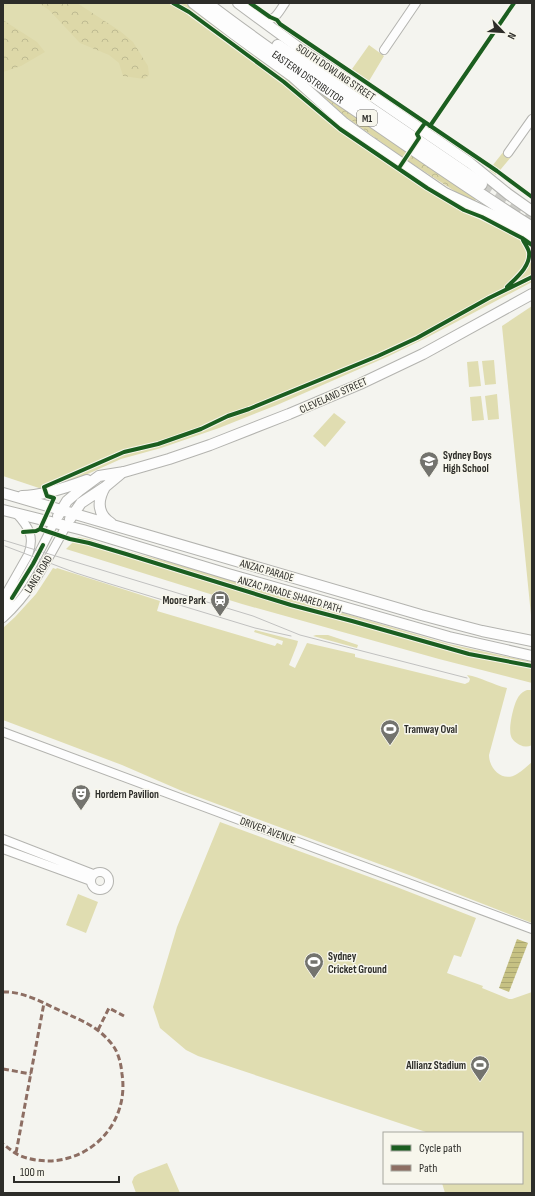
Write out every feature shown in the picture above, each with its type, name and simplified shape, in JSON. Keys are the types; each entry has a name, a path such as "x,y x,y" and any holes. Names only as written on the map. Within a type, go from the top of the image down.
{"highway":[{"name":"EASTERN DISTRIBUTOR","path":"206,3 294,68 532,228"},
{"name":"EASTERN DISTRIBUTOR","path":"219,3 249,27 481,184"}],"main road":[{"path":"193,3 294,77 342,122 368,140 445,193 499,218 532,237"},
{"name":"SOUTH DOWLING STREET","path":"238,3 278,33 470,164 532,211"},
{"name":"CLEVELAND STREET","path":"54,523 67,501 99,476 124,472 190,453 338,394 423,354 532,294"},
{"name":"CLEVELAND STREET","path":"66,526 81,503 124,472"},
{"path":"6,494 34,496 81,483 99,476"},
{"path":"105,487 100,497 99,508 103,516 116,526"},
{"name":"ANZAC PARADE","path":"6,494 252,567 421,615 532,642"},
{"name":"ANZAC PARADE","path":"3,510 66,526 441,635 532,656"}],"street":[{"path":"261,20 273,18 284,3"},
{"path":"384,50 416,3"},
{"path":"277,14 278,33"},
{"path":"508,153 532,119"},
{"path":"3,599 31,549 32,537 30,532 24,521 16,513"},
{"name":"LANG ROAD","path":"3,608 19,588 54,523"},
{"name":"LANG ROAD","path":"3,618 32,586 66,526"},
{"name":"DRIVER AVENUE","path":"3,732 532,929"},
{"path":"3,839 92,878 3,849"}],"shaded area":[{"path":"3,3 185,3 302,90 337,125 433,190 460,206 468,214 532,246 532,282 389,356 277,405 219,428 161,448 121,459 81,477 60,495 3,476"},
{"path":"369,45 384,56 369,81 352,69"},
{"path":"504,151 511,157 496,175 489,170"},
{"path":"532,306 532,625 502,326"},
{"path":"494,360 496,384 485,385 482,361"},
{"path":"478,361 481,386 469,387 467,362"},
{"path":"497,394 499,419 488,420 485,396"},
{"path":"481,396 484,420 472,421 470,397"},
{"path":"334,413 346,422 325,447 313,436"},
{"path":"78,537 449,644 532,662 532,683 439,659 242,604 66,549"},
{"path":"53,568 160,601 157,611 275,646 277,643 282,645 283,641 254,632 255,630 298,641 289,665 295,668 307,643 355,654 355,657 465,684 469,682 470,679 467,675 507,688 489,755 491,765 494,770 502,776 507,777 517,774 532,762 532,923 409,875 182,791 122,765 3,720 3,628 36,594"},
{"path":"328,635 358,645 357,648 313,636"},
{"path":"527,690 532,690 532,745 523,746 513,740 510,727 517,699"},
{"name":"Sydney Cricket Ground","path":"220,822 476,918 461,957 454,955 447,973 483,986 482,988 509,999 532,992 532,1193 445,1193 442,1184 523,1184 523,1132 426,1132 198,1056 186,1050 160,1028 153,1007 177,927"},
{"path":"78,894 98,902 86,933 66,925"},
{"path":"517,939 528,943 509,992 499,988"},
{"path":"167,1163 180,1193 136,1193 132,1182 134,1177"}],"green space":[{"path":"39,3 77,3 120,31 133,42 148,66 149,75 144,79 123,76 119,63 109,55 80,43 49,10"},
{"path":"3,20 37,42 45,52 21,66 3,72"},
{"path":"313,87 476,198 475,202 456,192 405,159 346,117"}],"tunnel":[{"path":"481,184 532,218"}],"tram line":[{"path":"3,540 253,616 300,635 467,678"},
{"path":"5,546 107,583 255,628 291,636"}],"marked path":[{"path":"3,992 11,992 34,999 83,1021 100,1032 111,1043 117,1053 122,1070 123,1091 120,1106 114,1121 106,1134 82,1153 67,1159 41,1161 19,1155 3,1144"},
{"path":"16,1153 44,1003"},
{"path":"98,1030 109,1008 124,1016"},
{"path":"3,1069 31,1074"}],"cycle path":[{"path":"173,3 189,12 284,82 340,129 427,188 464,210 482,217 522,238 532,245"},
{"path":"250,3 497,171 532,197"},
{"path":"430,126 514,3"},
{"path":"399,168 419,138 417,134 425,123"},
{"path":"507,287 518,276 528,262 529,252 523,240"},
{"path":"23,532 36,531 40,529 54,498 47,496 44,487 124,452 158,444 201,429 228,416 249,409 378,356 417,338 489,298 532,277"},
{"name":"ANZAC PARADE SHARED PATH","path":"40,529 291,605 469,654 532,666"},
{"path":"12,598 43,545"}],"place":[{"name":"Sydney Boys High School","path":"429,478"},
{"name":"Moore Park","path":"220,617"},
{"name":"Tramway Oval","path":"390,746"},
{"name":"Hordern Pavilion","path":"81,811"},
{"name":"Sydney Cricket Ground","path":"314,979"},
{"name":"Allianz Stadium","path":"480,1082"}]}
